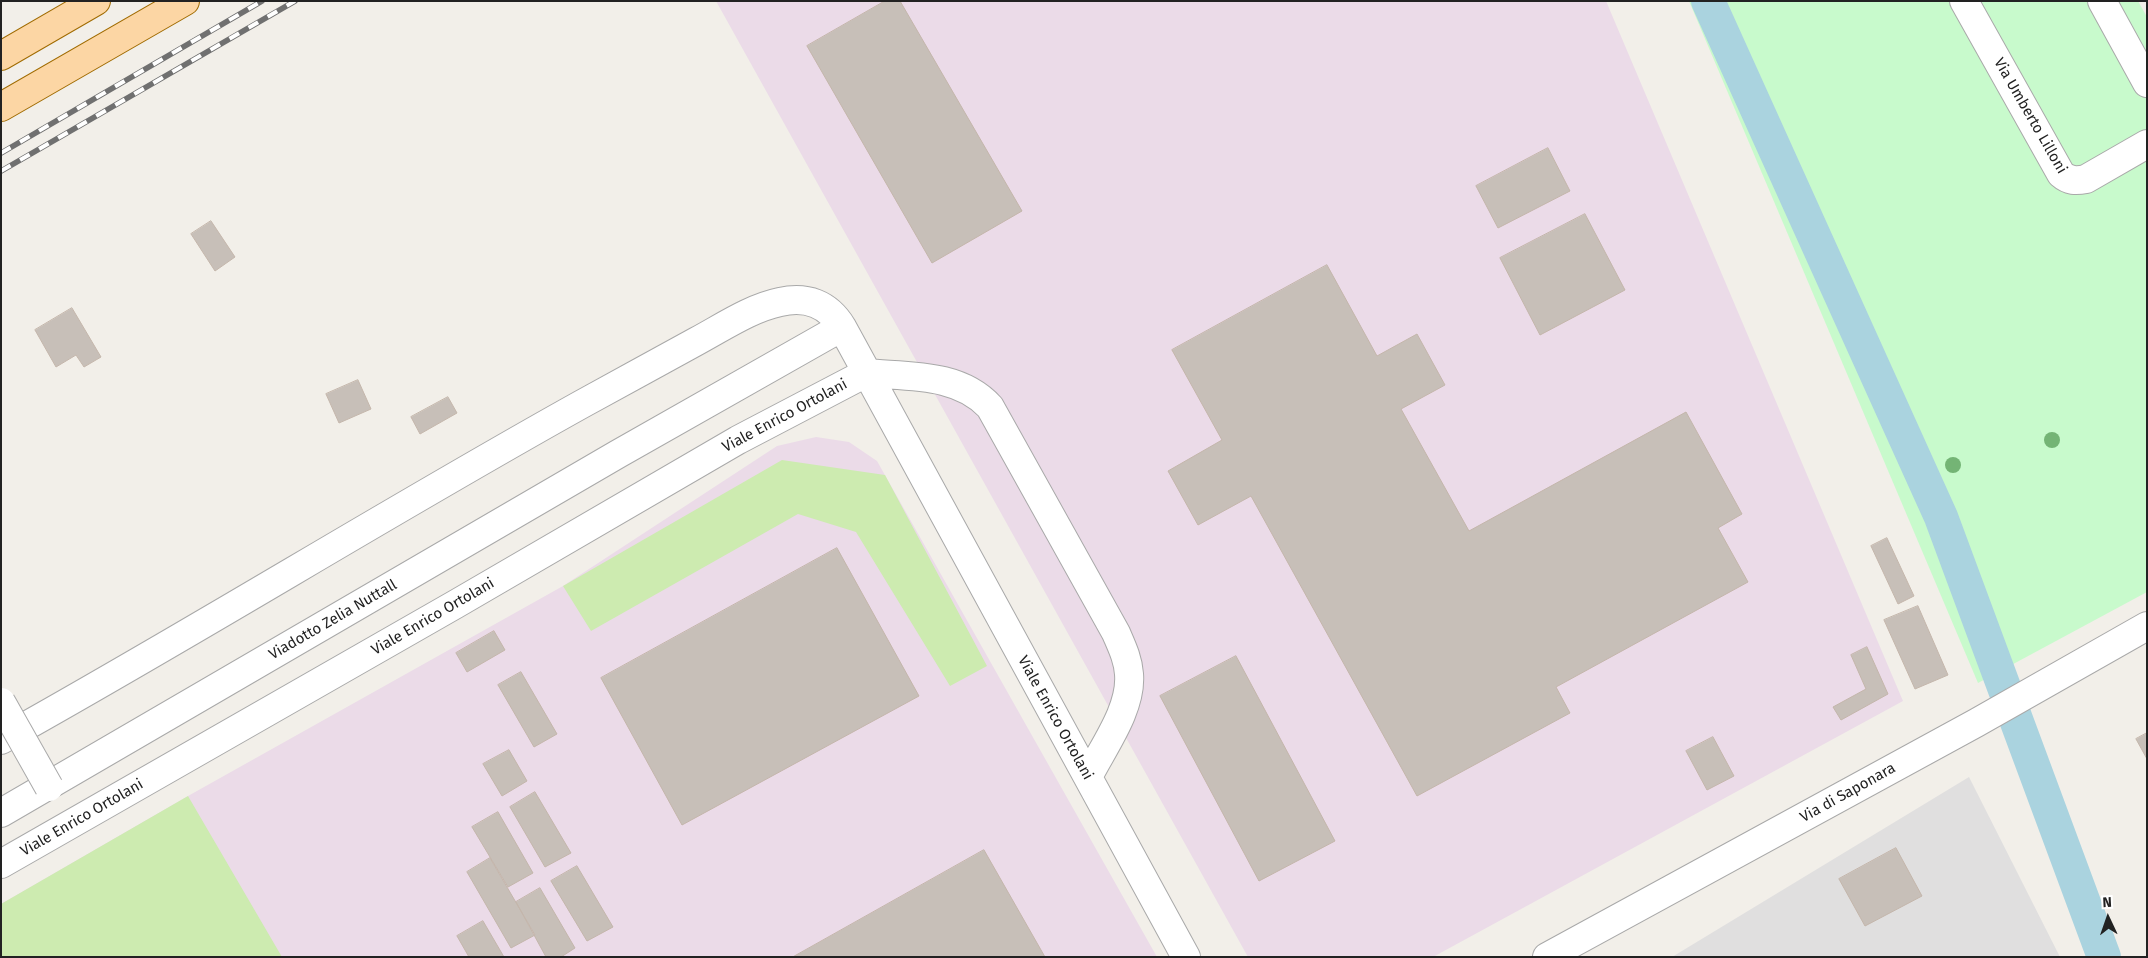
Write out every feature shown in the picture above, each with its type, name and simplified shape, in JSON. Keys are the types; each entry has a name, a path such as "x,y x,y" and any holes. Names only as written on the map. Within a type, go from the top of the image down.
{"main road":[{"path":"1,56 96,1"},
{"path":"1,107 185,1"}],"street":[{"name":"Via Umberto Lilloni","path":"1964,1 2053,160 2066,178 2079,180 2086,178 2147,144"},
{"path":"2102,1 2147,83"},
{"name":"Viale Enrico Ortolani","path":"1,740 105,682 484,458 756,310 781,302 808,301 820,304 837,319 1186,957"},
{"name":"Viadotto Zelia Nuttall","path":"1,813 618,454 842,328"},
{"path":"866,373 941,380 967,388 990,407 1116,633 1127,661 1129,688 1121,713 1088,778"},
{"name":"Viale Enrico Ortolani","path":"1,864 456,604 738,440 866,373"},
{"name":"Via di Saponara","path":"1547,957 1976,723 2147,626"},
{"path":"1,702 48,786"}],"shaded area":[{"path":"716,1 1606,1 1903,701 1433,957 1248,957"},
{"path":"816,437 849,442 877,461 1157,957 1,957 1,904 188,796 563,586 777,446"},
{"path":"1969,777 2060,957 1672,957"}],"green space":[{"path":"1689,1 2138,1 2147,17 2147,592 1978,683"},
{"path":"782,460 885,475 987,666 950,686 856,532 798,514 591,631 563,586"},
{"path":"188,796 282,957 1,957 1,904"}],"building":[{"path":"885,1 900,1 1022,211 932,263 807,46"},
{"path":"1548,148 1570,191 1498,228 1476,186"},
{"path":"1585,214 1625,290 1540,335 1500,258"},
{"path":"211,221 235,257 215,271 191,234"},
{"path":"1327,265 1377,356 1417,334 1445,385 1401,409 1469,531 1686,412 1742,514 1718,528 1748,582 1556,687 1570,713 1417,796 1251,496 1198,525 1168,471 1222,440 1172,350"},
{"path":"72,308 101,357 84,367 76,355 56,367 35,330"},
{"path":"358,380 371,409 339,423 326,394"},
{"path":"448,397 457,413 420,434 411,417"},
{"path":"1887,538 1914,596 1898,604 1871,546"},
{"path":"837,548 919,696 682,825 601,678"},
{"path":"1918,606 1948,675 1915,689 1884,620"},
{"path":"494,631 505,650 467,672 456,653"},
{"path":"1867,647 1888,694 1841,720 1833,707 1866,689 1851,655"},
{"path":"1236,656 1335,841 1259,881 1160,696"},
{"path":"521,672 557,734 534,747 498,685"},
{"path":"2147,733 2147,759 2136,739"},
{"path":"1713,737 1734,776 1707,790 1686,751"},
{"path":"509,750 527,781 502,796 483,764"},
{"path":"535,792 571,853 545,867 510,807"},
{"path":"498,812 533,873 508,887 472,827"},
{"path":"1896,848 1922,896 1865,926 1839,879"},
{"path":"984,850 1045,957 793,957"},
{"path":"490,858 535,935 511,948 467,872"},
{"path":"577,866 613,927 587,941 551,881"},
{"path":"540,888 575,948 561,957 546,957 516,902"},
{"path":"483,921 504,957 469,957 457,936"}],"waterway":[{"path":"1708,1 1941,517 2104,957"}],"railway":[{"path":"1,153 262,1"},
{"path":"1,171 295,1"}]}
